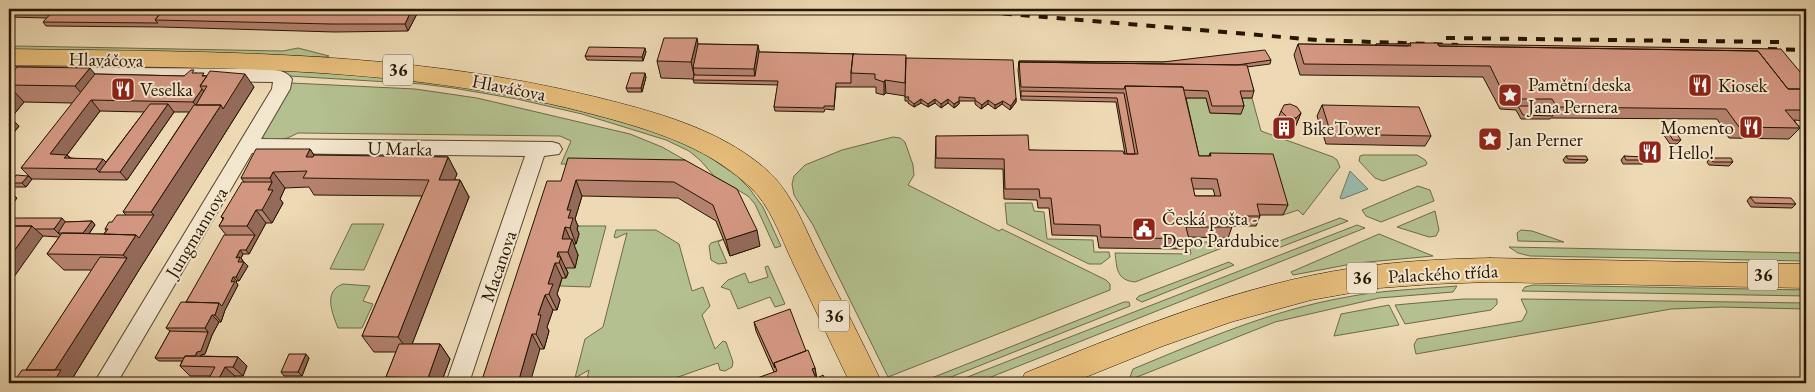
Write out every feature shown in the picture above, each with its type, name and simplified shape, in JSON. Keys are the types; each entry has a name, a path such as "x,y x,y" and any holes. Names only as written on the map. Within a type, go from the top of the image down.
{"main road":[{"name":"Hlaváčova","path":"9,57 282,62 411,71 490,82 550,94 604,107 701,139 728,154 753,172 776,196 866,383"},
{"name":"Palackého třída","path":"1036,383 1129,346 1239,306 1285,293 1352,280 1457,270 1806,276"}],"street":[{"name":"Hlaváčova","path":"9,73 266,75 283,79"},
{"name":"Jungmannova","path":"105,383 248,146 281,89 283,79"},
{"name":"U Marka","path":"248,146 545,149"},
{"name":"Macanova","path":"458,383 545,149"}],"green space":[{"path":"16,46 283,51 298,48 329,56 12,50"},
{"path":"273,69 380,75 503,93 582,110 661,133 692,145 737,176 763,207 781,246 775,248 755,204 748,196 714,176 689,151 666,140 582,114 517,99 422,84 289,76"},
{"path":"291,83 415,89 477,98 630,134 662,147 685,160 685,167 561,164 571,141 560,136 298,133 277,141 263,138 261,135"},
{"path":"1180,98 1206,98 1210,113 1241,114 1237,98 1252,98 1261,131 1333,157 1337,160 1340,167 1303,215 1298,210 1283,215 1269,165 1196,166"},
{"path":"893,137 900,138 905,142 913,165 914,175 908,185 999,231 1002,229 1106,280 1110,284 1110,290 888,377 813,225 794,195 792,184 794,176 805,165 842,150"},
{"path":"1417,155 1427,163 1383,181 1375,178 1359,161 1360,156"},
{"path":"1418,186 1430,190 1434,201 1381,222 1366,216 1362,210"},
{"path":"1005,203 1032,203 1034,211 1044,212 1047,239 1093,240 1094,252 1109,252 1110,257 1101,264 1089,264 1007,224"},
{"path":"1435,211 1439,230 1436,236 1429,237 1397,227"},
{"path":"1340,218 1348,221 1281,247 1275,245 1277,242"},
{"path":"352,224 384,224 364,270 330,269"},
{"path":"1357,225 1365,228 976,383 952,383"},
{"path":"578,226 606,226 590,287 560,286 562,278 566,278 568,273 564,273"},
{"path":"616,230 656,230 679,244 692,291 703,287 710,306 702,315 715,349 723,341 726,342 733,362 732,367 725,371 720,370 718,363 661,383 586,383 589,370 575,378 585,339 603,327 627,233 616,238 614,237"},
{"path":"1521,230 1532,231 1564,242 1518,241 1517,233"},
{"path":"1379,234 1433,256 1357,263 1293,275 1291,272"},
{"path":"724,239 718,242 727,263 718,264 711,260 709,246 711,243"},
{"path":"1189,242 1224,242 1227,246 1135,282 1124,279 1116,264 1115,253 1191,254"},
{"path":"1509,247 1806,253 1806,261 1530,256 1518,253"},
{"path":"1229,262 1234,265 1142,302 1136,299 1139,296"},
{"path":"768,266 785,304 775,307 770,297 738,309 730,290 721,287 728,280 745,273 749,283 768,277 765,267"},
{"path":"343,284 370,286 363,301 373,304 362,328 338,328 333,316 331,297 337,287"},
{"path":"1533,285 1806,290 1806,296 1522,291 1525,287"},
{"path":"1457,286 1453,292 1379,298 1275,322 1132,379 1130,377 1133,369 1185,347 1238,327 1292,310 1319,303 1388,291"},
{"path":"1463,299 1497,299 1497,304 1491,310 1405,324 1395,305"},
{"path":"1521,299 1806,303 1806,309 1721,307 1671,309 1416,354 1414,345 1417,339 1522,321 1527,312"},
{"path":"1124,302 1129,302 1130,306 951,377 929,379"},
{"path":"1389,305 1399,325 1334,336 1341,314"}],"shaded area":[{"path":"1350,171 1368,189 1342,199 1340,198"}],"building":[{"path":"9,9 51,9 47,14 9,13"},
{"path":"55,9 164,9 155,20 158,23 43,22"},
{"path":"164,9 412,9 405,24 331,24 155,20"},
{"path":"664,38 697,38 691,62 657,61"},
{"path":"1410,43 1437,43 1439,46 1758,51 1788,89 1806,89 1806,110 1785,110 1800,128 1739,127 1726,109 1557,107 1552,99 1506,99 1490,66 1304,64 1298,44 1411,46"},
{"path":"698,44 758,45 754,69 693,68"},
{"path":"1376,44 1409,44 1408,46"},
{"path":"1438,44 1781,49 1806,79 1806,89 1788,89 1758,51 1439,46"},
{"path":"589,47 645,48 642,57 585,56"},
{"path":"1265,50 1271,60 1237,65 1019,62 1163,62"},
{"path":"759,52 854,54 851,83 836,83 834,106 824,106 824,108 774,107 778,81 693,80 694,75 755,76"},
{"path":"853,54 906,55 905,83 885,80 884,82 875,79 875,74 851,73"},
{"path":"906,58 1013,60 1016,98 1011,106 1003,101 995,105 988,100 982,105 975,98 959,97 959,101 954,104 948,99 941,104 935,99 928,104 921,99 914,104 908,99 909,97 905,97"},
{"path":"1019,62 1247,65 1254,91 1240,91 1244,106 1212,106 1208,91 1184,90 1183,87 1125,86 1124,89 1021,87"},
{"path":"17,67 90,68 75,86 9,85 9,77"},
{"path":"191,70 194,70 192,73 204,73 202,76 207,76 200,86 202,89 193,102 91,100 50,154 67,155 64,158 103,159 96,169 21,168 95,74 184,76"},
{"path":"210,71 245,74 223,109 221,105 196,105 207,86 200,86"},
{"path":"631,73 645,73 641,88 626,88"},
{"path":"1125,86 1183,87 1199,156 1211,156 1210,153 1273,154 1288,205 1257,204 1260,216 1230,216 1232,227 1186,227 1189,239 1101,237 1100,225 1054,224 1051,198 1040,198 1039,189 1005,189 1004,159 936,158 936,136 1028,135 1029,150 1123,151 1124,154 1138,154","holes":["1191,178 1217,179 1221,196 1195,196"]},
{"path":"1021,91 1124,93 1135,154 1127,154 1117,98 1021,96"},
{"path":"150,104 168,104 120,172 99,172"},
{"path":"1290,104 1297,107 1301,113 1296,118 1287,117 1281,111 1284,105"},
{"path":"194,105 221,105 151,212 123,212"},
{"path":"1322,105 1419,107 1431,136 1331,134"},
{"path":"1518,106 1548,106 1553,116 1523,115"},
{"path":"1665,127 1672,127 1681,140 1673,140"},
{"path":"256,149 310,149 306,157 313,157 314,155 448,157 439,180 460,180 398,337 362,336 429,180 303,178 307,171 273,172 270,178 241,178"},
{"path":"1566,156 1586,156 1588,160 1568,159"},
{"path":"1624,156 1644,157 1646,160 1626,160"},
{"path":"568,158 685,160 737,189 757,230 726,240 713,205 674,182 576,180 567,210 571,210 568,218 573,218 570,228 565,227 562,239 572,239 568,252 558,252 557,257 561,257 559,263 555,263 548,284 553,284 549,294 545,295 538,315 541,315 536,334 532,334 518,383 481,383 547,181 561,181"},
{"path":"1710,158 1731,158 1733,162 1713,162"},
{"path":"16,175 28,176 22,183 11,183"},
{"path":"242,182 272,182 268,190 273,190 262,210 256,210 247,226 219,226 224,218 221,217"},
{"path":"1750,197 1791,198 1796,204 1755,203"},
{"path":"117,215 154,215 139,238 136,235 104,234 108,229 105,229 109,222 112,222"},
{"path":"9,218 62,218 54,229 35,229 32,226 9,226"},
{"path":"92,221 83,233 58,233 65,222"},
{"path":"9,226 32,226 9,258"},
{"path":"62,233 136,235 123,255 47,254"},
{"path":"224,235 255,235 246,250 240,250 236,258 240,257 238,262 244,262 236,277 233,277 231,282 235,281 222,306 219,303 186,302"},
{"path":"100,257 127,258 55,370 26,370"},
{"path":"181,302 219,303 215,315 212,315 205,328 166,328"},
{"path":"790,309 806,351 774,363 775,368 754,322"},
{"path":"170,331 208,332 201,351 197,352 195,356 155,358"},
{"path":"399,344 440,344 428,378 386,377"},
{"path":"808,350 815,368 812,369 818,383 743,383 777,371 774,363"},
{"path":"289,354 306,354 298,372 281,372"},
{"path":"185,356 238,357 233,367 225,367 217,382 267,383 171,383 171,381 207,382 215,367 180,366"},
{"path":"22,370 61,370 53,383 13,383"},
{"path":"823,375 827,383 818,383 816,379"},
{"path":"308,381 425,382 307,383"}],"railway":[{"path":"949,9 1318,40 1458,45"},
{"path":"1446,38 1779,42"},
{"path":"1768,49 1806,50"}],"place":[{"name":"Kiosek","path":"1700,85"},
{"name":"Veselka","path":"123,89"},
{"name":"Pamětní deska Jana Pernera","path":"1510,95"},
{"name":"Momento","path":"1751,127"},
{"name":"BikeTower","path":"1284,128"},
{"name":"Jan Perner","path":"1490,139"},
{"name":"Hello!","path":"1650,152"},
{"name":"Česká pošta - Depo Pardubice","path":"1144,229"}]}
